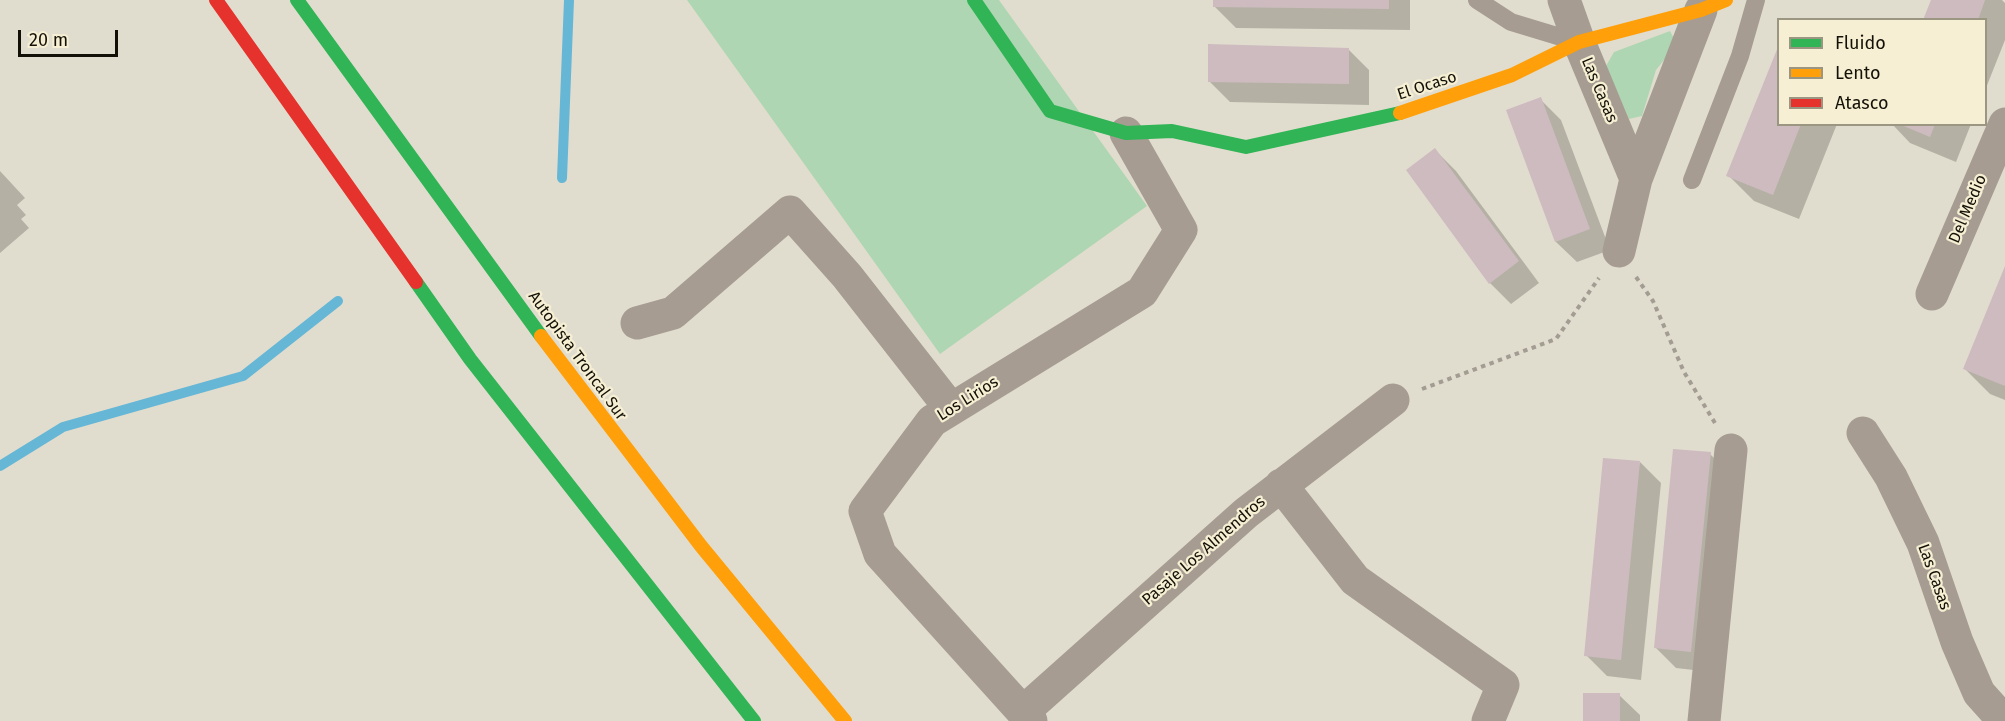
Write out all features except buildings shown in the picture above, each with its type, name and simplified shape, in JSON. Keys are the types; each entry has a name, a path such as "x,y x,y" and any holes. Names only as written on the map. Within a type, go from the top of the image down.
{"main road":[{"path":"216,0 470,359 754,721"},
{"name":"Autopista Troncal Sur","path":"297,0 633,459 729,581 845,721"},
{"name":"El Ocaso","path":"974,0 1050,111 1126,133 1172,131 1246,147 1398,114 1512,75 1578,42 1714,5"}],"street":[{"name":"Las Casas","path":"1564,0 1578,42 1636,179"},
{"path":"1618,251 1636,179 1714,5"},
{"name":"Del Medio","path":"1932,294 2005,124"},
{"name":"Los Lirios","path":"1027,716 880,554 865,511 932,421 1142,292 1181,230 1126,133"},
{"path":"637,323 673,313 790,212 847,276 951,409"},
{"name":"Pasaje Los Almendros","path":"1027,716 1246,513 1393,400"},
{"name":"Las Casas","path":"1863,433 1891,477 1923,543 1957,642 1980,693 2004,721"},
{"path":"1704,721 1731,450"},
{"path":"1281,485 1355,580 1503,685 1488,721"}],"lane":[{"path":"1477,0 1511,22 1578,42"},
{"path":"1692,180 1740,56 1756,0"}],"path":[{"path":"1393,400 1556,339 1618,251 1653,301 1684,372 1731,450"}],"green space":[{"path":"687,0 999,0 1147,206 940,354"},
{"path":"1670,31 1677,44 1656,70 1642,116 1629,119 1606,66 1614,52"}],"waterway":[{"path":"562,178 569,0"},
{"path":"0,466 63,427 243,376 338,301"}],"traffic: fast":[{"path":"297,0 541,336"},
{"path":"974,0 1050,111 1126,133 1172,131 1246,147 1400,113"},
{"path":"416,282 470,359 754,721"}],"traffic: slow":[{"path":"1400,113 1512,75 1579,42 1701,10 1726,0"},
{"path":"541,336 701,546 845,721"}],"traffic: jam":[{"path":"216,0 416,282"}]}
